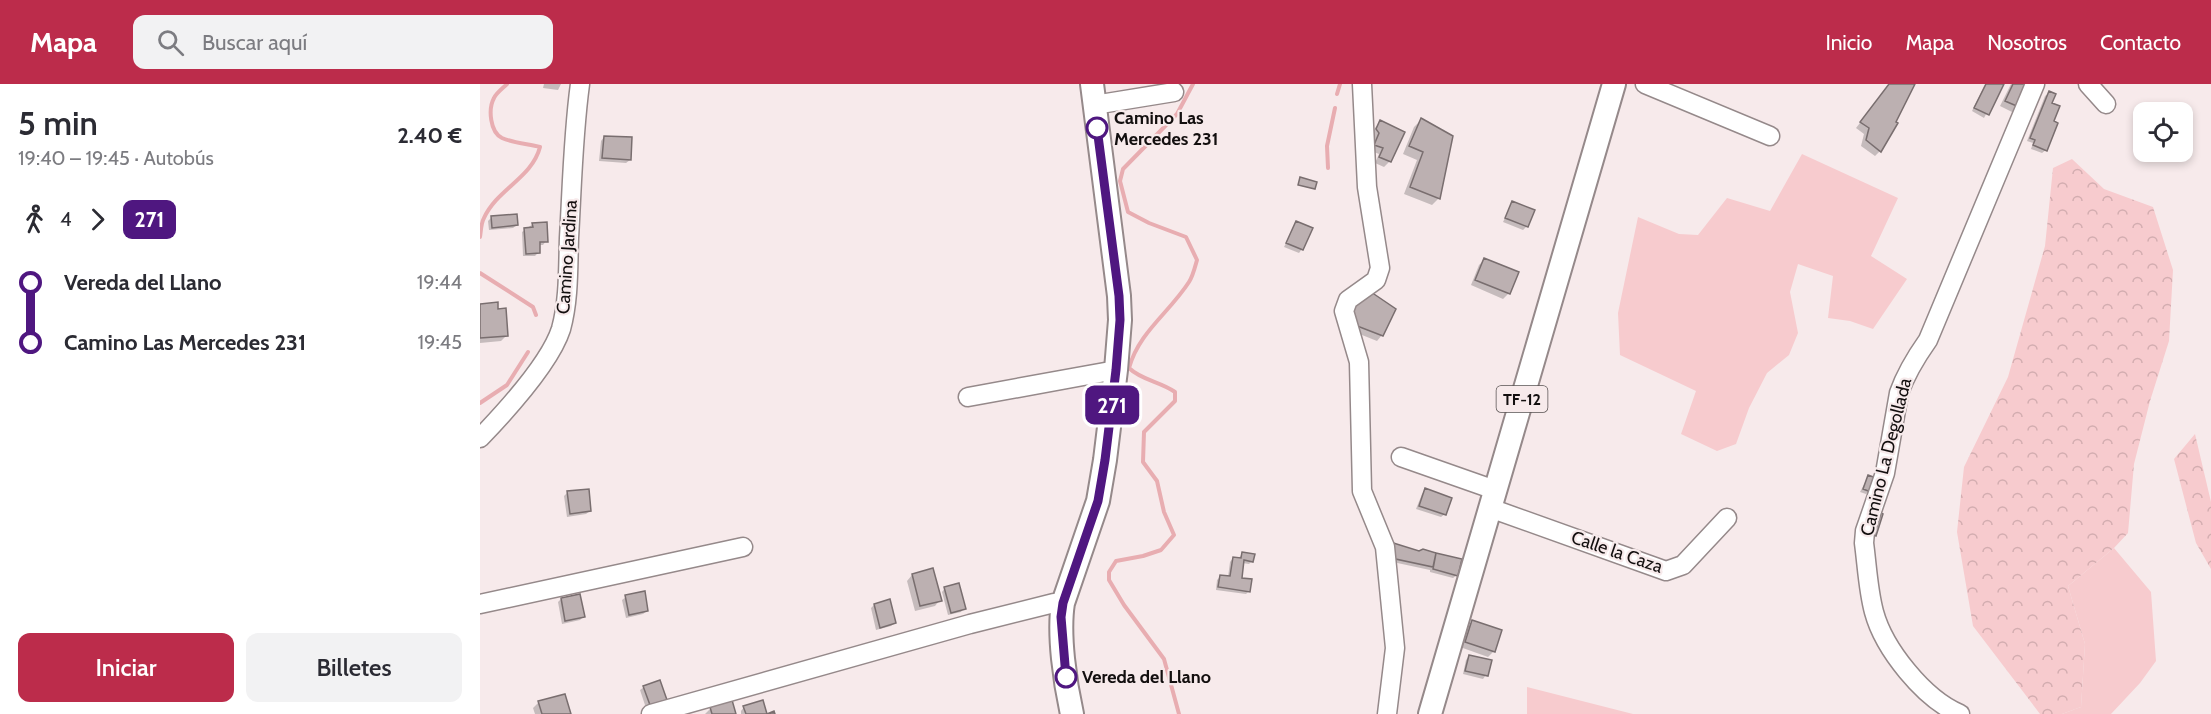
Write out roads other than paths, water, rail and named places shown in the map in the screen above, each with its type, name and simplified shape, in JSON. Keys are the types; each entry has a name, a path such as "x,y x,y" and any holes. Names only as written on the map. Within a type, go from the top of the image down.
{"main road":[{"name":"TF-12","path":"1430,714 1614,84"},
{"path":"1072,714 1068,697 1061,617 1063,603 1098,501 1116,370 1120,320 1119,296 1093,95"}],"street":[{"name":"Camino Jardina","path":"480,438 501,416 544,361 561,330 567,291 575,124 580,84"},
{"path":"1362,84 1367,187 1380,268 1376,280 1348,300 1344,311 1359,362 1362,490 1385,547 1395,648 1387,714"},
{"path":"1645,84 1770,136"},
{"name":"Camino La Degollada","path":"1960,714 1946,707 1900,665 1874,611 1864,543 1865,531 1885,473 1902,383 1909,367 1928,340 2035,84"},
{"path":"2088,84 2106,104"},
{"path":"1093,95 1174,92"},
{"path":"968,397 1116,370"},
{"name":"Calle la Caza","path":"1401,456 1493,499 1666,571 1683,565 1727,518"},
{"path":"480,604 743,547"},
{"path":"651,714 970,624 1054,603 1063,603"}],"waterway":[{"path":"480,237 482,222 490,208 530,167 540,147 506,140 495,131 491,120 492,103 496,94 507,84"},
{"path":"1179,714 1164,659 1124,605 1109,580 1109,572 1116,561 1161,550 1174,535 1164,512 1157,481 1143,462 1144,432 1175,401 1175,392 1129,368 1147,333 1189,282 1197,260 1186,237 1128,212 1120,181 1123,169 1177,114 1193,84"},
{"path":"1337,94 1340,84"},
{"path":"1328,168 1327,146 1335,108"},
{"path":"480,273 533,307 536,315"},
{"path":"480,403 507,385 528,352"}],"place":[{"name":"Camino Las Mercedes 231","path":"1097,128"},
{"name":"Vereda del Llano","path":"1066,677"}]}
